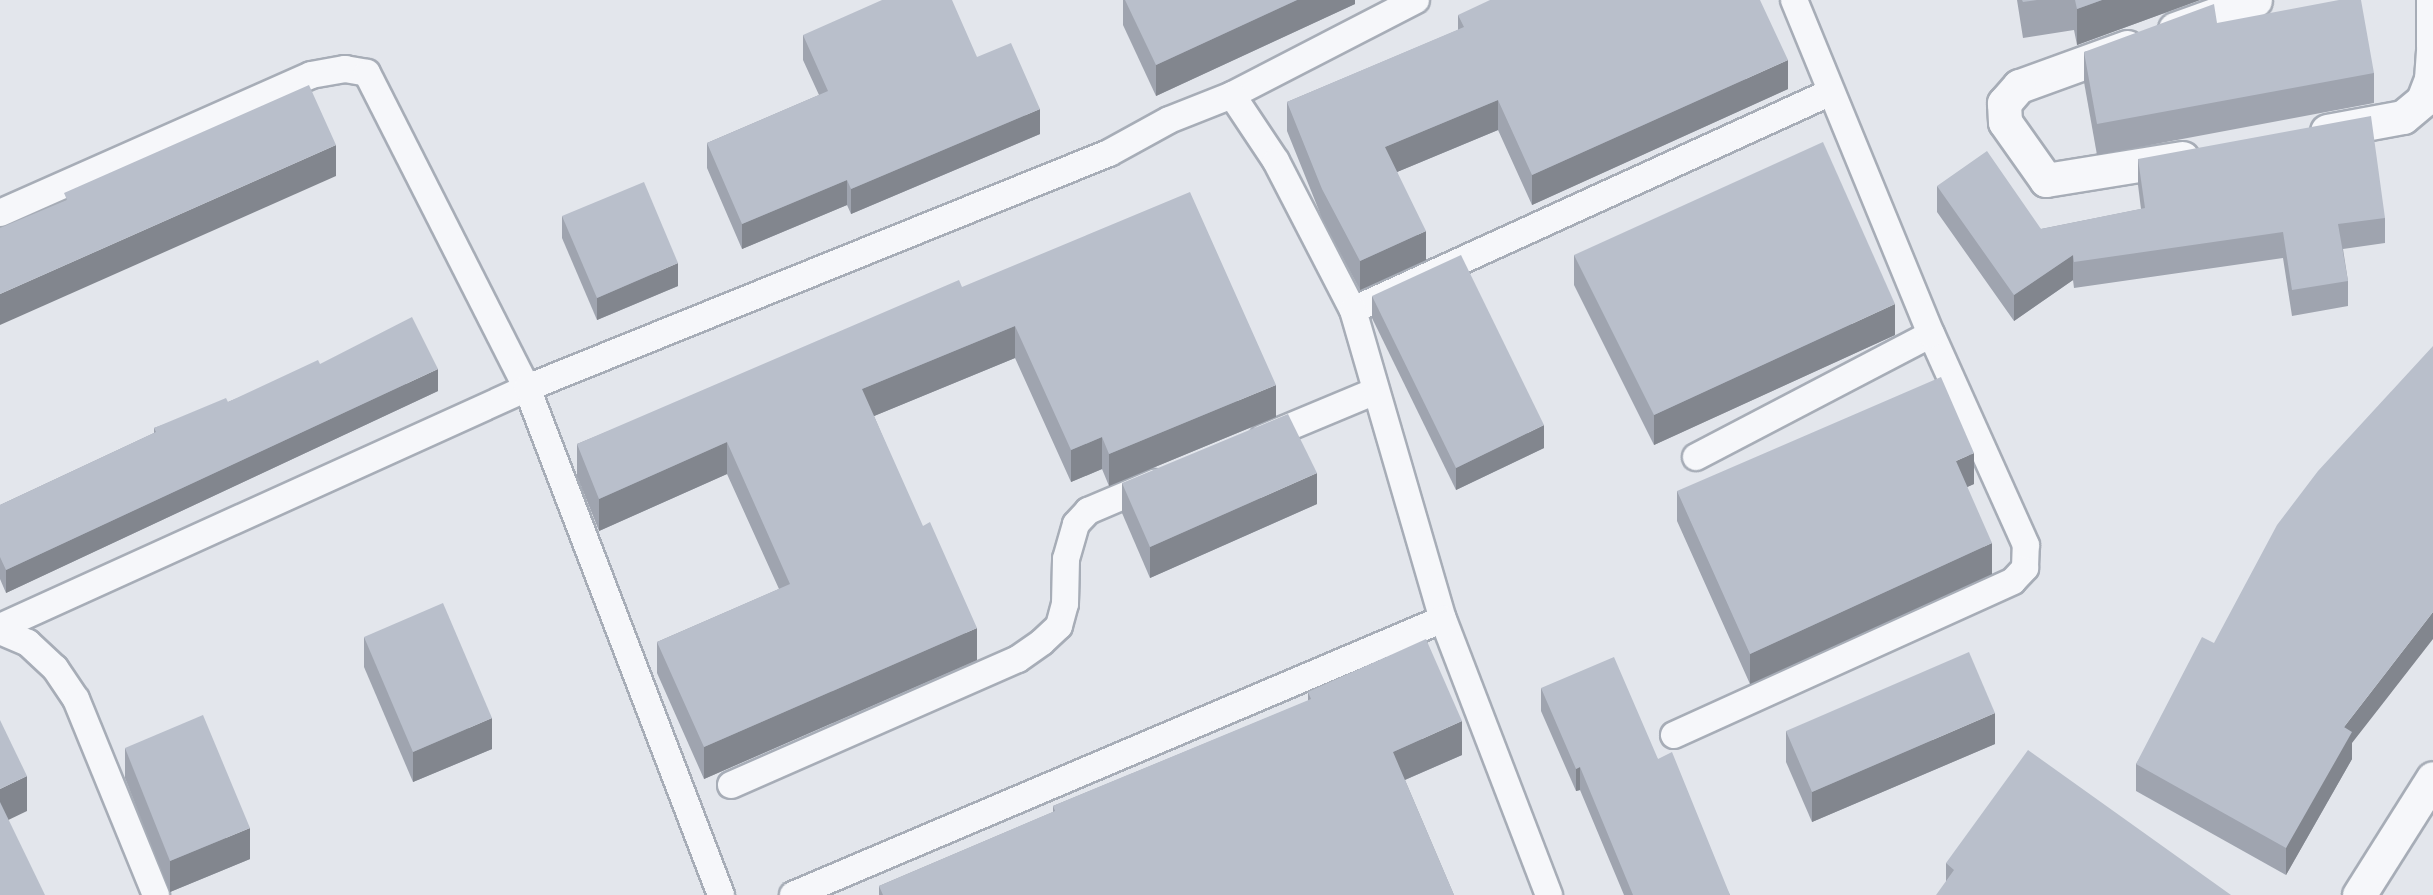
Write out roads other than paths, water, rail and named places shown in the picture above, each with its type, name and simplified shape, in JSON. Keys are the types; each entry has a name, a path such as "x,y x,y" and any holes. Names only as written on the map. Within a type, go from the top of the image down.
{"street":[{"path":"2215,152 2046,180 2005,122 2004,103 2019,86 2255,0"},
{"path":"2433,0 2433,46"},
{"path":"2297,137 2403,117 2423,100 2431,79 2433,51"},
{"path":"2359,895 2433,778"}],"lane":[{"path":"0,627 527,388 1109,153 1169,120 1232,95 1416,0"},
{"path":"1674,735 2013,581 2025,568 2026,545 1931,334 1829,93 1794,0"},
{"path":"0,213 311,75 345,69 367,73 527,388 721,895"},
{"path":"1353,310 1829,93"},
{"path":"1232,95 1276,162 1353,310 1443,619 1549,895"},
{"path":"1696,457 1931,334"},
{"path":"1237,449 1376,391"},
{"path":"731,785 1018,659 1042,642 1059,626 1065,604 1066,559 1076,524 1088,512 1172,475"},
{"path":"793,895 1443,619"},
{"path":"0,631 28,643 55,668 76,699 156,895"}]}
